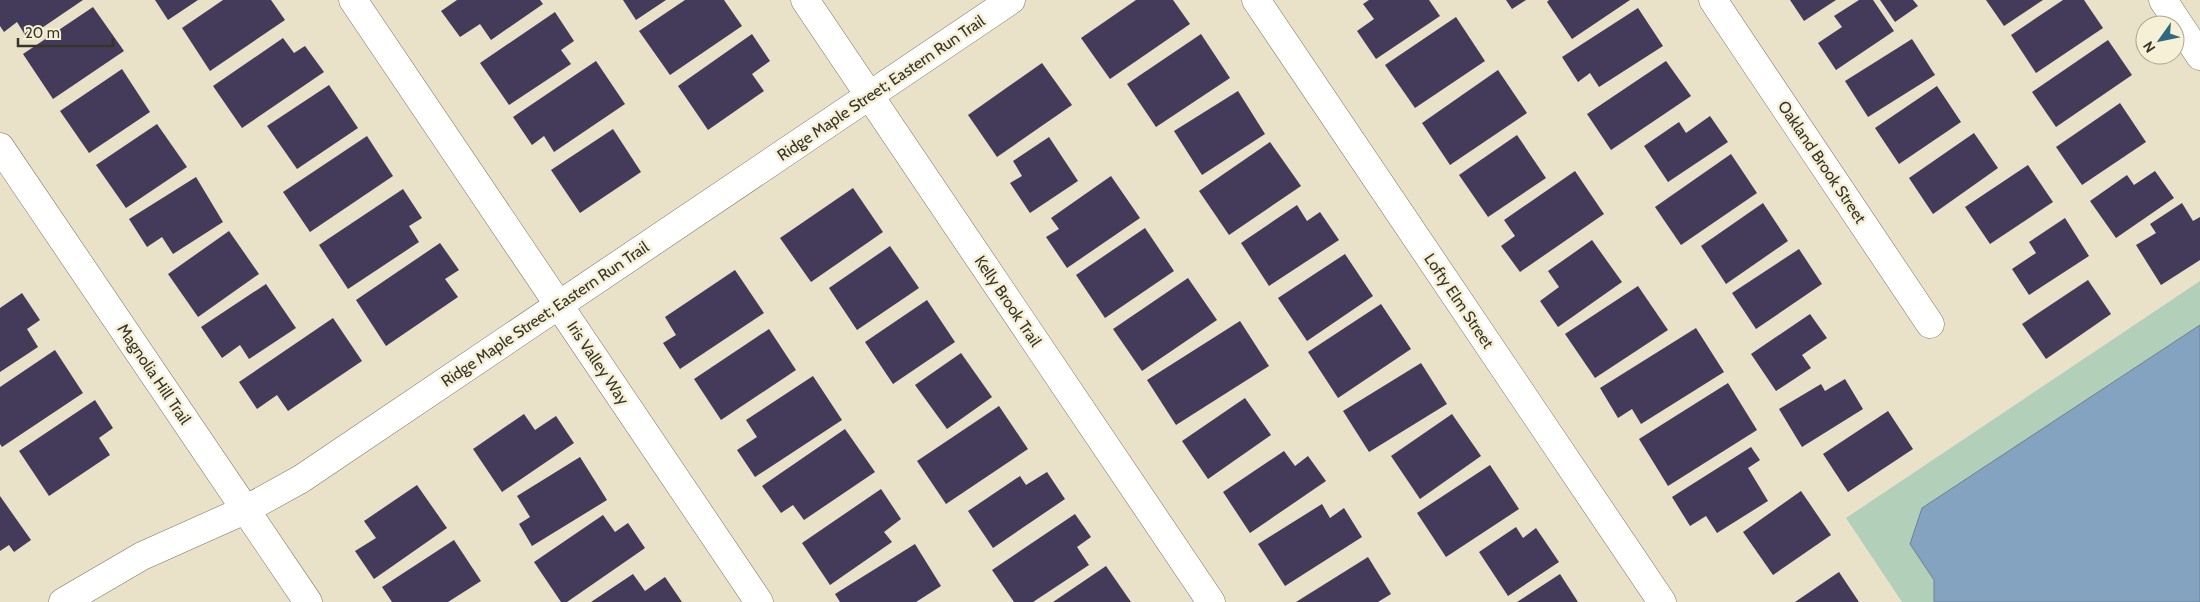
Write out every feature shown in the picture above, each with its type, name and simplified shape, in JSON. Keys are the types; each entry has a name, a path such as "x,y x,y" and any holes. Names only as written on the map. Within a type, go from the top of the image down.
{"street":[{"name":"Iris Valley Way","path":"353,0 759,602"},
{"name":"Kelly Brook Trail","path":"805,0 1211,602"},
{"name":"Ridge Maple Street; Eastern Run Trail","path":"63,602 142,556 246,510 301,479 1011,0"},
{"name":"Lofty Elm Street","path":"1256,0 1662,602"},
{"name":"Oakland Brook Street","path":"1713,0 1930,324"},
{"path":"2162,0 2200,56"},
{"name":"Magnolia Hill Trail","path":"0,147 308,602"}],"green space":[{"path":"2200,281 2200,602 1902,602 1846,518"}],"water":[{"path":"2200,325 2200,602 1934,602 1934,580 1910,544 1922,508"}],"building":[{"path":"0,0 83,0 27,38 17,22 4,32 0,26"},
{"path":"155,0 198,0 168,20"},
{"path":"223,0 271,0 285,20 210,71 182,28"},
{"path":"457,0 540,0 543,4 491,40 480,24 460,37 441,11"},
{"path":"623,0 666,0 636,20"},
{"path":"685,0 724,0 742,26 670,75 639,31"},
{"path":"1136,0 1173,0 1190,24 1110,79 1081,38"},
{"path":"1369,0 1429,0 1440,16 1376,59 1357,31 1374,19 1363,4"},
{"path":"1506,0 1526,0 1512,9"},
{"path":"1549,0 1630,0 1572,39 1547,2"},
{"path":"1790,0 1836,0 1804,21"},
{"path":"1859,0 1873,0 1894,31 1836,70 1818,43 1842,27 1834,16"},
{"path":"1880,0 1913,0 1918,6 1895,22"},
{"path":"1986,0 2043,0 2004,26"},
{"path":"2063,0 2084,0 2103,28 2036,73 2011,35"},
{"path":"93,7 124,51 53,99 23,54"},
{"path":"1638,8 1663,46 1599,87 1590,73 1578,82 1562,57"},
{"path":"555,12 574,41 561,50 571,64 509,105 480,63"},
{"path":"1456,17 1485,61 1415,108 1385,65"},
{"path":"752,34 770,61 752,74 764,91 708,130 678,86"},
{"path":"1201,34 1230,78 1156,127 1127,84"},
{"path":"283,38 294,53 305,46 324,72 242,128 213,86"},
{"path":"1912,39 1935,75 1868,117 1845,81"},
{"path":"2108,40 2132,75 2056,127 2032,92"},
{"path":"596,61 625,104 554,152 544,136 532,145 513,117"},
{"path":"1666,61 1691,96 1611,150 1587,114"},
{"path":"1042,63 1072,105 997,157 968,115"},
{"path":"122,69 150,112 89,153 60,111"},
{"path":"1498,70 1527,113 1450,165 1422,123"},
{"path":"329,85 358,128 297,169 267,126"},
{"path":"1937,86 1961,122 1899,164 1875,128"},
{"path":"1238,91 1265,134 1202,175 1174,131"},
{"path":"2120,103 2146,142 2082,185 2056,147"},
{"path":"1710,116 1728,142 1668,182 1644,146 1679,122 1686,133"},
{"path":"157,124 187,167 126,208 96,165"},
{"path":"613,129 641,172 580,213 551,170"},
{"path":"1974,133 1998,168 1933,214 1909,178"},
{"path":"1517,135 1546,178 1488,217 1459,175"},
{"path":"367,136 393,176 310,232 283,192"},
{"path":"1049,137 1078,181 1030,213 1010,183 1022,176 1013,161"},
{"path":"1270,142 1301,186 1229,235 1199,191"},
{"path":"1731,154 1757,193 1681,245 1655,207"},
{"path":"2028,165 2053,202 1990,244 1965,207"},
{"path":"1575,171 1604,214 1520,272 1501,246 1515,236 1504,220"},
{"path":"2155,171 2174,198 2116,238 2090,201 2127,175 2134,185"},
{"path":"1111,176 1140,218 1067,268 1046,237 1059,229 1051,218"},
{"path":"196,177 223,222 173,254 162,237 147,247 129,219"},
{"path":"853,188 883,232 811,282 780,238"},
{"path":"403,189 422,218 409,226 419,242 348,289 319,245"},
{"path":"1763,203 1788,241 1726,284 1701,246"},
{"path":"2182,203 2193,221 2200,217 2200,260 2161,285 2136,245 2156,233 2150,224"},
{"path":"1297,205 1307,221 1320,212 1339,240 1269,286 1241,243"},
{"path":"2065,218 2089,256 2029,295 2012,269 2036,253 2029,242"},
{"path":"1145,228 1174,271 1105,318 1076,275"},
{"path":"229,231 259,274 198,317 168,274"},
{"path":"1592,240 1622,282 1558,327 1540,301 1559,287 1548,271"},
{"path":"440,243 459,270 445,279 458,297 386,346 356,300"},
{"path":"890,246 919,288 857,330 829,288"},
{"path":"1799,249 1822,284 1756,329 1732,293"},
{"path":"1345,254 1373,296 1307,341 1278,298"},
{"path":"735,270 764,313 680,369 663,343 676,335 665,317"},
{"path":"1188,278 1217,320 1142,371 1113,329"},
{"path":"2088,280 2111,314 2046,359 2022,324"},
{"path":"266,284 296,328 249,359 240,345 222,358 201,327"},
{"path":"1638,286 1668,330 1595,378 1565,334"},
{"path":"22,293 40,320 27,329 38,347 0,372 0,308"},
{"path":"927,300 955,342 893,384 865,342"},
{"path":"1381,304 1411,349 1338,398 1308,352"},
{"path":"1810,314 1827,338 1802,355 1811,368 1776,391 1751,354"},
{"path":"333,318 362,361 288,411 277,395 257,409 239,382"},
{"path":"1240,321 1269,366 1176,425 1147,380"},
{"path":"1696,328 1724,372 1641,424 1632,409 1618,418 1600,388"},
{"path":"769,329 796,370 721,420 694,379"},
{"path":"55,350 83,393 2,447 0,444 0,387"},
{"path":"961,353 992,397 947,429 915,385"},
{"path":"1421,363 1447,404 1369,452 1343,411"},
{"path":"813,376 842,420 755,477 737,450 757,437 746,420"},
{"path":"1845,379 1863,409 1802,447 1779,409 1821,384 1825,391"},
{"path":"1728,383 1757,430 1668,486 1639,439"},
{"path":"1245,398 1271,435 1208,479 1182,441"},
{"path":"95,400 113,428 99,438 110,455 49,496 19,451"},
{"path":"999,406 1028,449 946,504 917,461"},
{"path":"1888,411 1913,449 1848,492 1823,454"},
{"path":"524,414 535,430 556,416 574,443 502,492 473,449"},
{"path":"1452,414 1481,456 1420,499 1391,456"},
{"path":"845,429 875,472 804,520 793,505 781,513 762,486"},
{"path":"1751,447 1760,460 1748,468 1768,501 1717,533 1706,516 1690,526 1672,497"},
{"path":"1284,451 1295,466 1308,456 1326,481 1250,533 1223,492"},
{"path":"580,457 607,500 532,546 519,524 530,517 517,496"},
{"path":"1490,465 1519,509 1446,557 1417,513"},
{"path":"1047,472 1065,499 993,548 968,511 1020,476 1026,485"},
{"path":"417,485 447,528 374,579 355,551 376,538 364,521"},
{"path":"881,489 901,519 884,532 892,542 830,585 802,543"},
{"path":"1801,491 1831,535 1773,575 1743,532"},
{"path":"0,496 31,540 14,552 9,545 0,551"},
{"path":"1322,504 1330,518 1344,508 1362,537 1285,586 1258,544"},
{"path":"1075,514 1091,537 1077,547 1089,565 1033,602 1014,602 992,570"},
{"path":"603,515 615,532 628,523 645,548 567,602 561,602 534,562"},
{"path":"1516,527 1523,538 1536,528 1559,562 1508,596 1479,552"},
{"path":"454,540 481,581 448,602 392,602 382,587"},
{"path":"915,544 941,586 916,602 840,602 835,594"},
{"path":"1368,557 1391,594 1378,602 1296,602"},
{"path":"1106,566 1131,602 1053,602"},
{"path":"1839,572 1859,602 1795,602"},
{"path":"633,574 645,591 665,577 682,602 591,602"},
{"path":"1560,574 1578,602 1517,602"}]}
